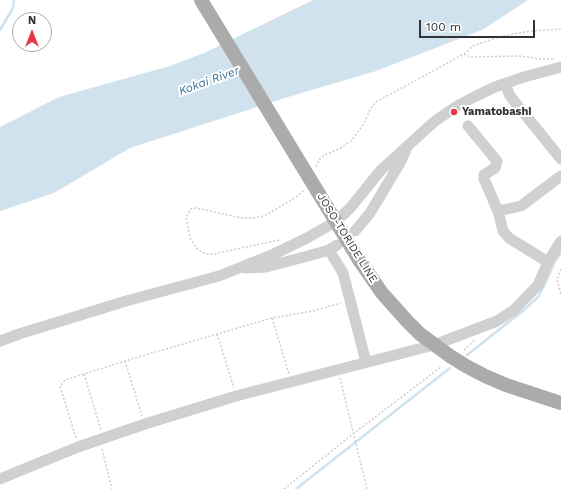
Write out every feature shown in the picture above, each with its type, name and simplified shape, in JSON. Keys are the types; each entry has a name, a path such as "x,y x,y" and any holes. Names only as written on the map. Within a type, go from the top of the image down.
{"main road":[{"name":"JOSO-TORIDE LINE","path":"201,0 359,260 382,293 407,321 434,345 466,366 506,385 561,404"}],"street":[{"path":"0,341 126,301 218,276 274,254 305,239 336,221 351,207 381,170 435,121 474,96 558,63"},
{"path":"505,84 510,96 561,158"},
{"path":"468,126 497,161 495,168 484,175 484,179 498,211 503,231 506,235 548,262"},
{"path":"355,231 370,213 400,163 408,146"},
{"path":"498,211 521,206 561,176"},
{"path":"0,479 78,446 101,438 236,396 434,345 496,321 514,310 538,285 548,262 561,241"},
{"path":"241,268 255,269 266,267 333,247 343,273 366,362"}],"path":[{"path":"316,167 319,160 324,155 339,149 351,141 363,125 371,108 376,102 464,54 473,46 496,38 531,31 561,30"},
{"path":"464,54 470,57 520,56 558,63"},
{"path":"282,240 214,254 206,254 197,249 190,238 186,217 191,210 196,208 242,218 263,216 302,192 306,186"},
{"path":"561,269 557,280 561,295"},
{"path":"78,446 60,386 65,380 272,318 313,311 350,300"},
{"path":"272,318 291,381"},
{"path":"217,334 236,396"},
{"path":"125,361 145,424"},
{"path":"284,489 441,367"},
{"path":"338,370 367,489"},
{"path":"84,374 101,438 112,489"}],"water":[{"name":"Kokai River","path":"313,0 528,0 482,30 376,71 288,97 130,148 54,193 0,211 0,127 59,97 170,66 204,53"}],"waterway":[{"path":"0,30 13,8 14,0"},
{"path":"467,355 524,310 538,297 554,263 561,253"},
{"path":"296,489 450,368"}],"place":[{"name":"Yamatobashi","path":"454,112"}]}
